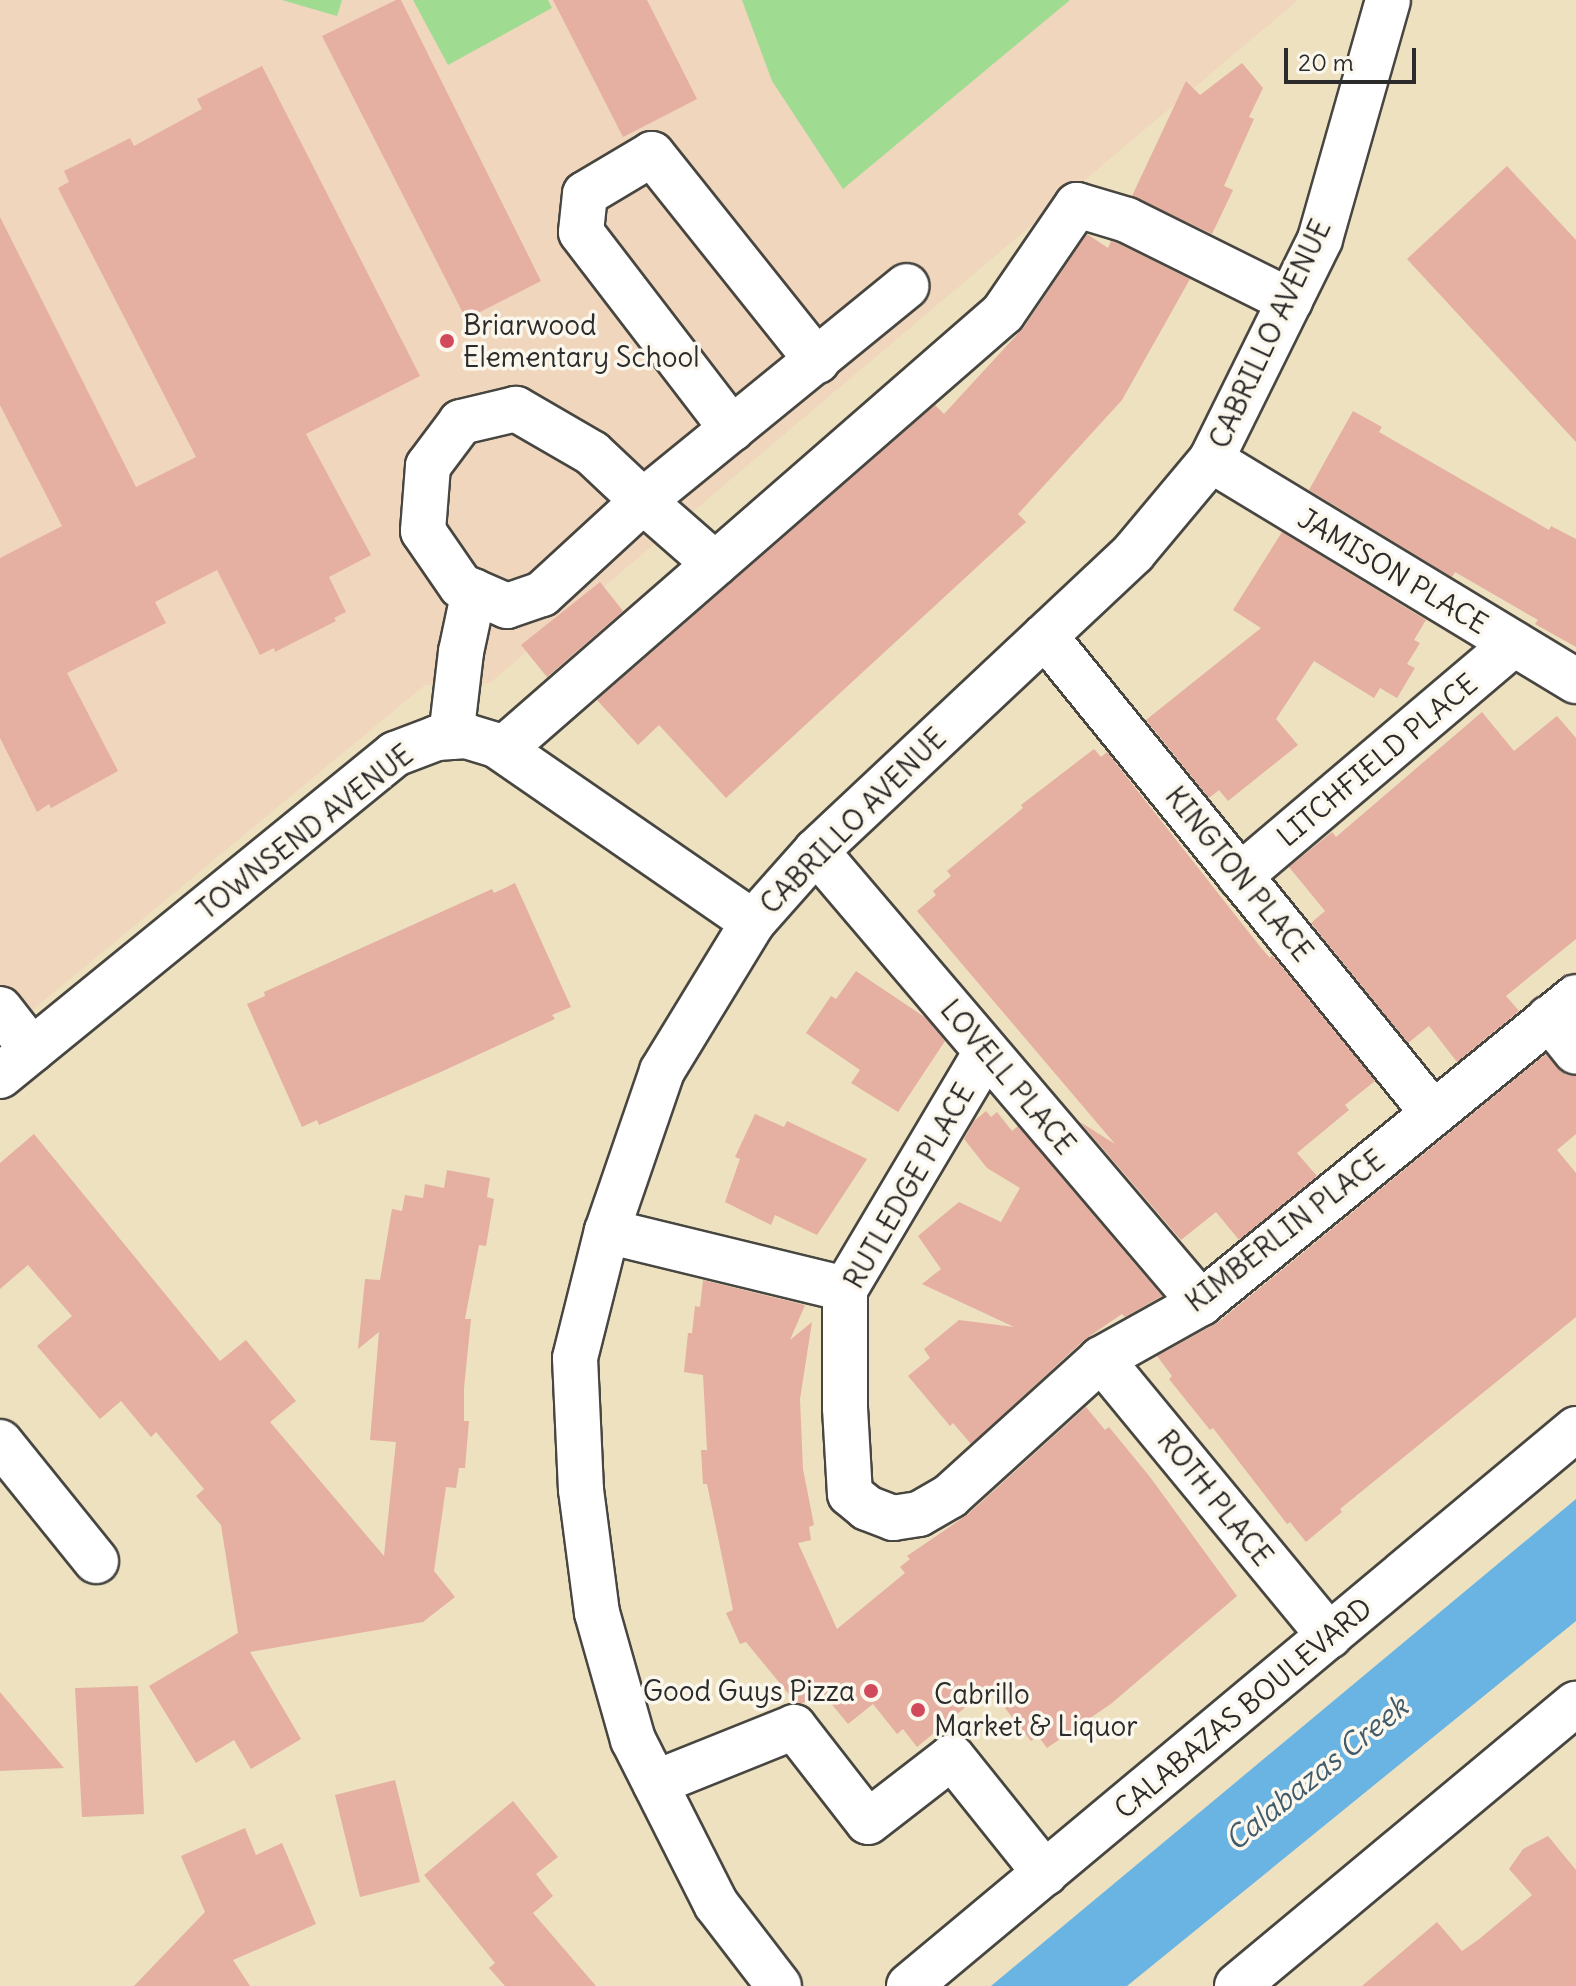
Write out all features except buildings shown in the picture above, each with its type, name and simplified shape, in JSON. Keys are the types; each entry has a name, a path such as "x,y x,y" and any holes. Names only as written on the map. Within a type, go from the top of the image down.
{"street":[{"name":"CABRILLO AVENUE","path":"779,1986 716,1904 633,1740 597,1613 581,1490 575,1358 607,1231 662,1071 753,922 816,851 1134,552 1211,460 1320,239 1388,0"},
{"path":"732,429 581,232 585,194 652,154 817,361"},
{"path":"503,749 1003,313 1077,205 1127,220 1290,301"},
{"path":"715,564 643,501 592,453 516,409 461,422 428,466 423,531 461,586 507,606 542,594 643,501 907,286"},
{"name":"JAMISON PLACE","path":"1211,460 1576,681"},
{"path":"451,737 461,652 474,591"},
{"name":"KINGTON PLACE","path":"1045,636 1433,1113"},
{"name":"LITCHFIELD PLACE","path":"1240,876 1514,644"},
{"name":"TOWNSEND AVENUE","path":"16,1063 395,754 415,744 451,737 466,736 503,749 753,922"},
{"name":"LOVELL PLACE","path":"816,851 1201,1303"},
{"path":"1563,1008 1576,1052"},
{"name":"KIMBERLIN PLACE","path":"867,1508 893,1518 919,1514 950,1496 1101,1359 1201,1303 1563,1008"},
{"path":"0,1009 16,1063"},
{"name":"RUTLEDGE PLACE","path":"867,1508 850,1494 845,1408 845,1289 986,1052"},
{"path":"607,1231 845,1289"},
{"name":"ROTH PLACE","path":"1101,1359 1329,1636"},
{"name":"CALABAZAS BOULEVARD","path":"909,1986 1576,1429"},
{"path":"0,1442 96,1561"},
{"path":"1237,1986 1576,1704"},
{"path":"655,1783 794,1727 868,1822 952,1757 1045,1873"}],"shaded area":[{"name":"Briarwood Elementary School","path":"0,0 1298,0 490,683 425,685 0,1037"}],"green space":[{"path":"282,0 342,0 337,16"},
{"path":"413,0 548,0 552,8 448,65"},
{"path":"742,0 1070,0 843,189 772,81"}],"water":[{"name":"Calabazas Creek","path":"1576,1499 1576,1621 1127,1986 991,1986"}],"place":[{"name":"Briarwood Elementary School","path":"447,341"},
{"name":"Good Guys Pizza","path":"871,1691"},
{"name":"Cabrillo Market & Liquor","path":"918,1710"}]}
